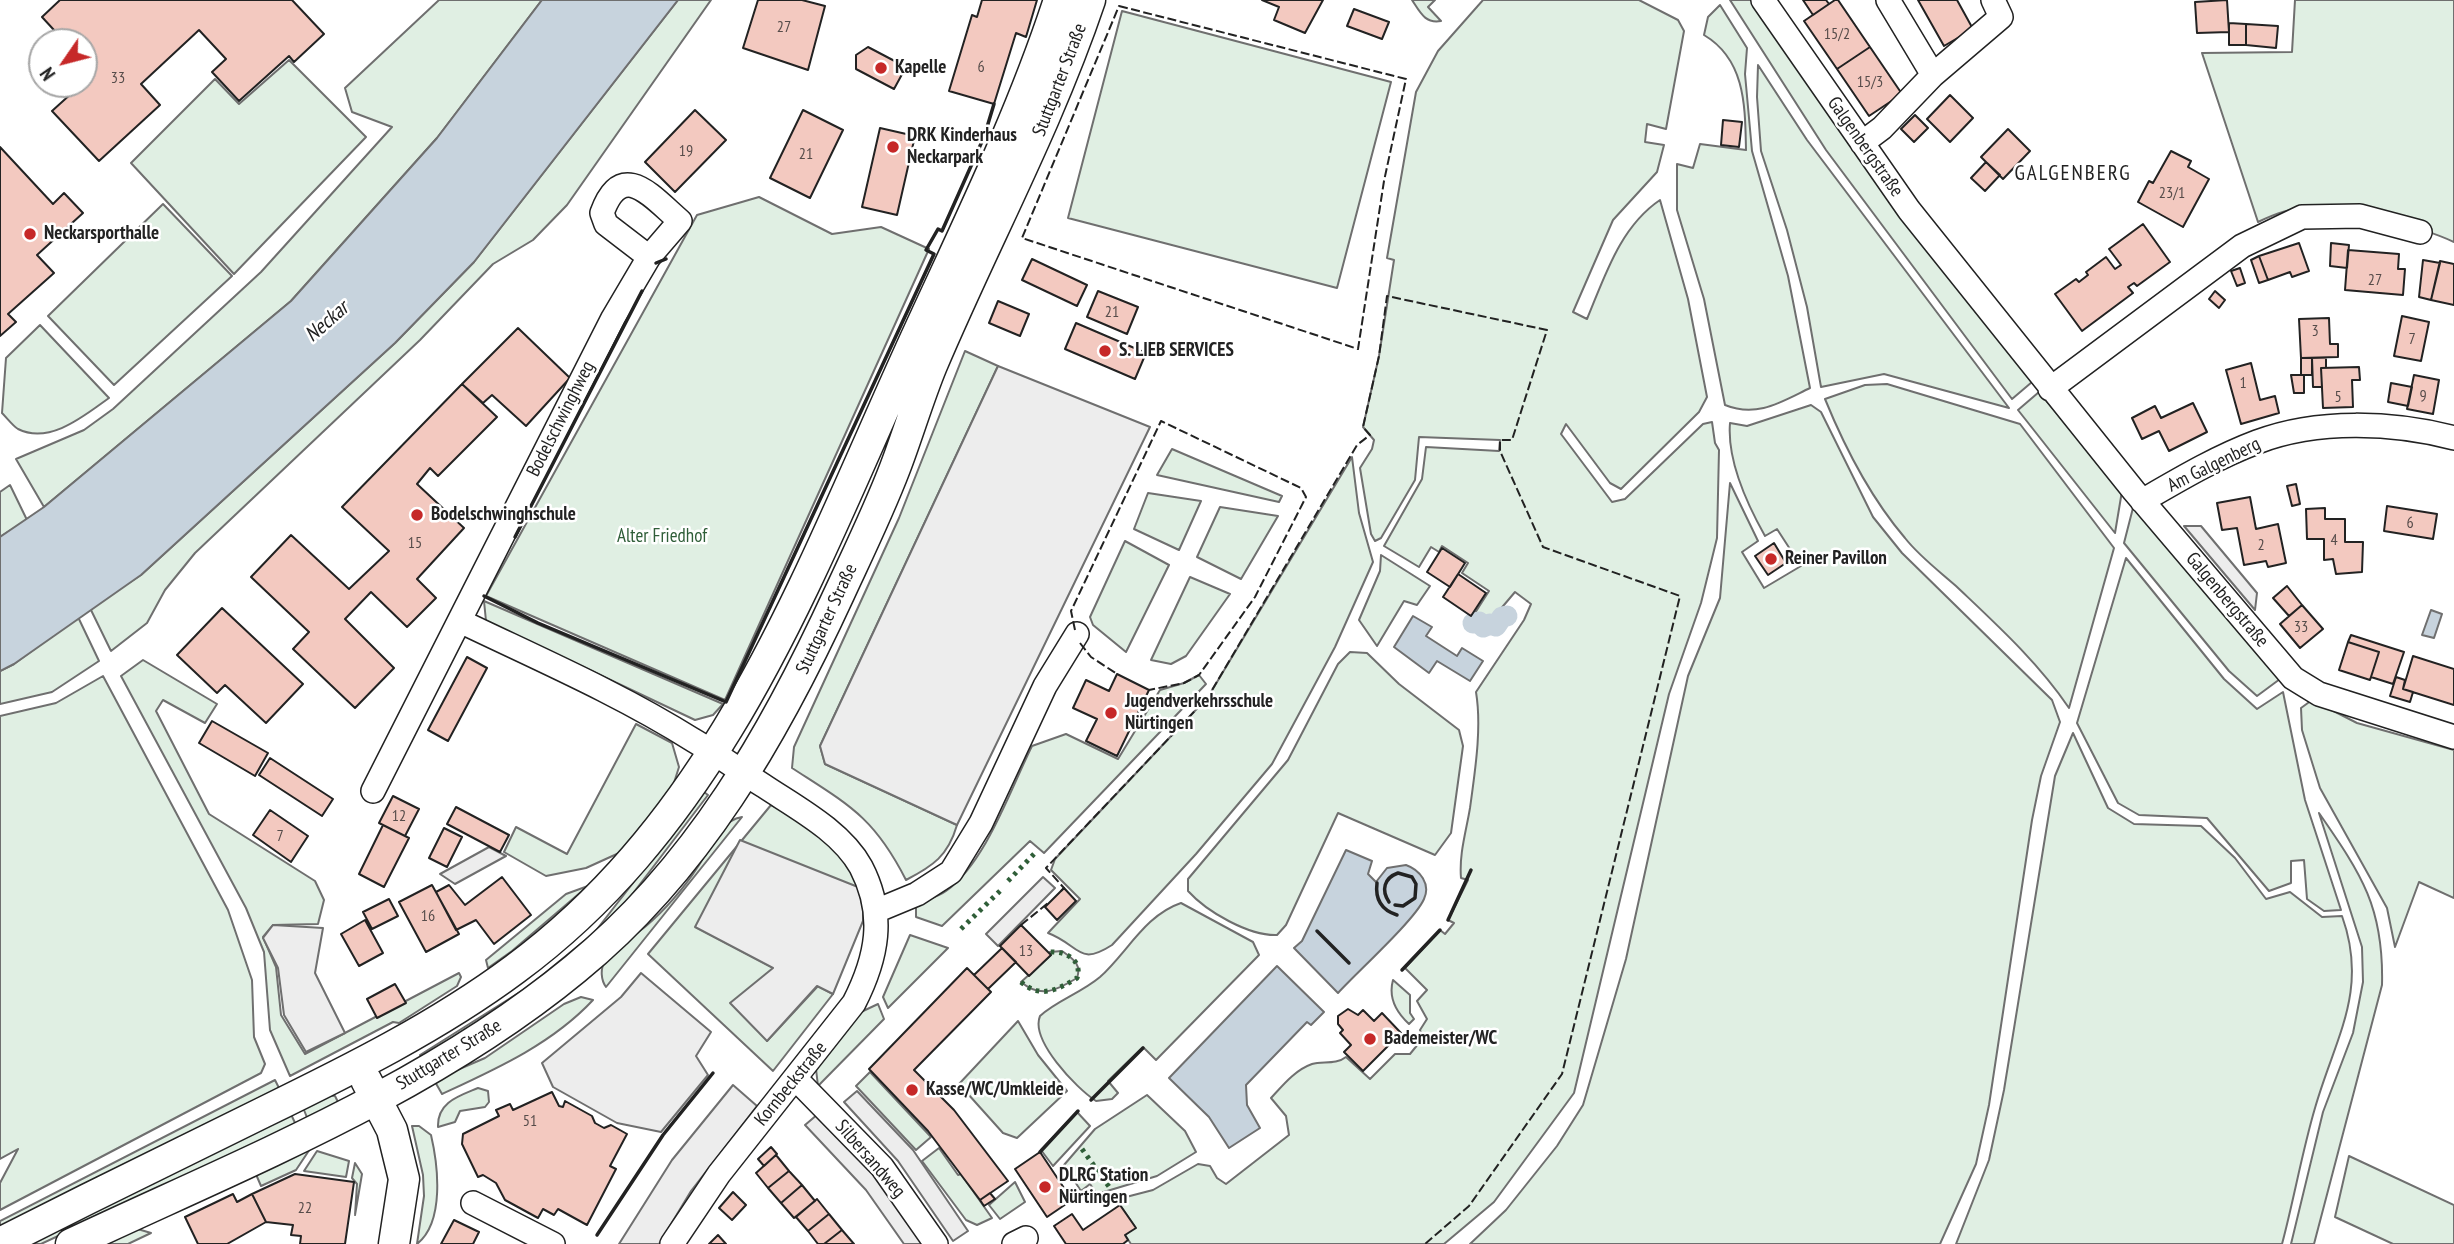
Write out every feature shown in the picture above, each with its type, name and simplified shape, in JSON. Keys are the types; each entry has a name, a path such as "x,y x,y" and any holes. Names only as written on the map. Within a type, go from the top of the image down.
{"main road":[{"name":"Stuttgarter Straße","path":"394,1244 404,1179 392,1130 358,1064 477,996 573,922 632,863 682,801 714,754 780,632 1017,119 1059,0"},
{"name":"Stuttgarter Straße","path":"375,1098 483,1035 577,968 632,917 669,876 707,830 746,774 804,670 867,533 894,470 933,364 1065,73 1090,0"},
{"path":"0,1242 358,1064"},
{"path":"71,1244 375,1098"}],"street":[{"name":"Galgenbergstraße","path":"1763,0 1909,210 2050,389 2304,687 2454,737"},
{"path":"1888,0 1933,75"},
{"path":"1863,143 1882,128 1933,75 2001,17 1993,0"},
{"path":"2050,389 2242,246 2302,217 2360,216 2420,232"},
{"name":"Bodelschwinghweg","path":"373,791 462,622 551,435 649,257"},
{"name":"Am Galgenberg","path":"2143,501 2196,470 2259,441 2309,429 2346,425 2428,431 2454,438"},
{"path":"462,622 615,697 714,754"},
{"path":"877,911 917,894 951,872 981,822 1056,666 1077,635"},
{"name":"Kornbeckstraße","path":"671,1244 719,1174 854,1003 869,974 877,941 877,911 860,867 844,845 821,825 714,754"},
{"name":"Silbersandweg","path":"796,1079 881,1167 936,1244"},
{"path":"473,1203 553,1244"}],"green space":[{"path":"439,0 542,0 437,138 291,301 44,507 16,459 84,430 113,409 261,272 392,127 352,112 345,88"},
{"path":"678,0 711,0 567,205 533,240 493,264 420,340 195,553 165,590 147,623 111,651 90,608 141,575 395,343 474,262"},
{"path":"1412,0 1435,0 1428,7 1441,21 1427,19"},
{"path":"1483,0 1639,0 1678,20 1684,31 1666,129 1647,124 1645,142 1664,145 1657,172 1613,220 1573,312 1587,319 1607,270 1624,238 1646,211 1660,200 1688,299 1707,397 1699,412 1621,489 1610,483 1566,424 1561,434 1612,502 1625,499 1703,424 1712,422 1715,443 1719,450 1717,538 1701,603 1669,694 1574,1093 1494,1202 1444,1244 1131,1244 1125,1235 1135,1227 1120,1205 1126,1197 1153,1190 1198,1164 1210,1166 1217,1178 1226,1184 1289,1135 1286,1116 1271,1098 1300,1070 1312,1064 1334,1062 1346,1057 1370,1079 1395,1054 1410,1054 1423,1038 1420,1030 1427,1019 1417,1001 1427,990 1405,968 1440,930 1445,934 1454,923 1448,920 1468,880 1461,878 1461,860 1477,750 1476,692 1524,620 1531,604 1515,592 1493,618 1475,613 1489,591 1462,573 1468,563 1442,546 1439,552 1431,547 1419,567 1384,546 1422,479 1426,447 1499,451 1500,440 1419,437 1415,480 1381,538 1375,541 1371,534 1360,468 1372,449 1374,440 1363,427 1379,356 1394,260 1387,258 1416,92 1438,51"},
{"path":"1730,0 1751,0 1918,236 2032,382 2012,399 1826,150"},
{"path":"2295,0 2454,0 2454,242 2403,224 2364,215 2310,208 2277,214 2258,222 2202,53 2292,52"},
{"path":"1720,5 1747,48 1745,74 1752,151 1788,276 1810,388 1769,407 1748,410 1725,405 1704,299 1677,210 1677,164 1693,168 1700,144 1746,150 1743,101 1735,71 1718,45 1704,35 1708,17"},
{"path":"1122,11 1391,82 1337,288 1068,218"},
{"path":"289,60 366,137 234,274 131,163 215,79 239,104"},
{"path":"1758,65 1807,140 2009,408 1884,374 1821,387 1807,307 1787,230 1761,151 1757,97"},
{"name":"Alter Friedhof","path":"759,197 832,234 881,227 929,249 725,700 486,596 697,215"},
{"path":"163,204 232,276 114,385 48,316"},
{"path":"40,325 109,398 55,431 30,433 16,428 2,413 6,358"},
{"path":"965,351 998,366 820,746 825,764 957,825 949,845 938,859 906,880 883,841 858,814 792,768 794,747 899,518"},
{"path":"1887,384 2020,424 2114,548 2069,708 2016,644 1911,545 1892,522 1859,472 1825,399 1865,385"},
{"path":"2039,392 2122,491 2115,533 2018,410"},
{"path":"1811,405 1821,412 1873,517 1902,553 2052,700 2060,722 2041,776 2032,820 1989,1105 1976,1164 1940,1244 1470,1244 1506,1210 1557,1146 1583,1105 1626,959 1688,676 1720,598 1730,483 1758,541 1742,552 1764,588 1801,566 1777,529 1765,536 1758,523 1735,466 1730,423 1747,426"},
{"path":"1172,449 1282,496 1279,502 1157,475"},
{"path":"1352,457 1359,513 1373,562 1335,647 1272,764 1196,854 1112,945 1092,954 1079,952 1048,933 1080,899 1051,870 1055,859 1208,697"},
{"path":"10,485 27,520 0,537 0,492"},
{"path":"1148,493 1201,501 1179,550 1134,529"},
{"path":"2134,504 2280,679 2257,696 2229,671 2124,543"},
{"path":"1220,507 1278,516 1241,579 1197,557"},
{"path":"1125,541 1169,565 1126,652 1093,625 1090,617"},
{"path":"1381,555 1430,586 1417,605 1404,601 1377,646 1359,620 1380,571"},
{"path":"2126,558 2224,679 2257,709 2283,692 2305,800 2341,910 2324,911 2307,899 2304,860 2291,861 2291,883 2269,891 2207,818 2139,815 2118,803 2077,723"},
{"path":"1190,577 1230,594 1186,656 1171,664 1151,660"},
{"path":"484,601 723,704 713,715 695,720 486,621"},
{"path":"78,617 99,661 52,692 0,704 0,671 14,664"},
{"path":"1350,652 1367,653 1399,684 1459,730 1463,746 1451,833 1435,855 1338,813 1286,925 1277,935 1242,927 1196,899 1188,891 1188,879 1288,760 1338,664"},
{"path":"143,660 217,704 205,723 163,700 156,711 209,814 315,881 324,900 318,924 273,925 263,937 276,967 281,1015 305,1054 459,973 461,977 457,986 399,1023 393,1022 290,1076 270,1030 264,952 246,908 121,676"},
{"path":"1199,675 1206,684 1044,853 1030,841 942,926 916,917 916,904 946,891 973,862 996,824 1032,746 1066,734 1118,759 1160,690"},
{"path":"103,676 228,910 252,980 254,1037 265,1064 261,1073 0,1210 0,1183 18,1149 0,1159 0,716 56,703"},
{"path":"2312,700 2357,723 2454,750 2454,898 2419,882 2395,947 2387,908 2320,788 2302,730 2301,708"},
{"path":"636,724 672,743 679,767 672,789 619,853 586,868 546,876 504,852 516,827 567,854"},
{"path":"2073,733 2108,808 2134,824 2201,826 2235,858 2266,899 2290,892 2322,917 2342,916 2352,968 2351,991 2310,1125 2282,1244 1956,1244 1989,1160 2004,1090 2055,776"},
{"path":"704,792 708,795 618,913 578,955 423,1060 420,1055 528,987 594,933"},
{"path":"771,805 810,823 853,869 858,887 696,927 774,968 767,1041 818,986 833,994 773,1071 648,954"},
{"path":"2319,813 2347,855 2367,893 2379,934 2382,985 2314,1244 2291,1244 2323,1112 2353,1033 2363,982 2362,947"},
{"path":"742,817 606,987 602,971 609,956 667,906 692,876 720,830"},
{"path":"588,886 488,968 486,960 566,894"},
{"path":"1181,903 1253,942 1259,955 1156,1060 1143,1047 1108,1081 1118,1093 1112,1099 1096,1101 1077,1086 1048,1050 1039,1026 1040,1016 1100,977 1147,925 1157,916"},
{"path":"910,935 948,948 888,1008 883,997"},
{"path":"1062,951 1077,965 1077,978 1049,991 1035,990 1021,982 1051,955 1050,952"},
{"path":"1393,980 1410,995 1410,1013 1414,1019 1409,1024 1394,1004"},
{"path":"581,997 593,1000 560,1030 503,1065 442,1094 434,1080 485,1058 564,1004"},
{"path":"878,1004 884,1019 818,1086 816,1069 861,1012"},
{"path":"1018,1021 1038,1055 1067,1091 1017,1138 1003,1133 959,1084"},
{"path":"870,1072 931,1137 916,1150 856,1086"},
{"path":"275,1080 280,1090 0,1228 0,1221"},
{"path":"478,1088 488,1091 489,1102 485,1107 460,1111 455,1122 438,1127 441,1111 450,1101"},
{"path":"327,1095 335,1096 339,1104 308,1120 302,1105"},
{"path":"1147,1095 1185,1131 1196,1152 1157,1176 1097,1194 1090,1184 1081,1191 1064,1165 1095,1129"},
{"path":"289,1110 296,1125 41,1244 20,1244"},
{"path":"1077,1112 1090,1126 1053,1166 1041,1150"},
{"path":"412,1126 419,1126 431,1135 437,1177 436,1208 432,1222 417,1244 424,1196 423,1175"},
{"path":"939,1148 992,1218 977,1225 966,1220 922,1161"},
{"path":"310,1149 296,1170 261,1186 255,1172"},
{"path":"317,1151 349,1161 346,1177 304,1171"},
{"path":"2349,1156 2454,1205 2454,1244 2393,1244 2335,1217"},
{"path":"355,1163 362,1174 355,1215 357,1184 352,1178"},
{"path":"1015,1182 1025,1202 1000,1219 989,1205"},
{"path":"131,1227 151,1233 128,1244 95,1244"}],"shaded area":[{"path":"998,366 1150,427 957,825 825,764 820,746"},
{"path":"2184,526 2201,526 2257,593 2255,610"},
{"path":"740,840 858,887 863,908 863,921 833,994 817,986 767,1041 730,1003 773,968 695,927"},
{"path":"489,847 506,856 455,884 440,874"},
{"path":"1043,877 1055,888 998,946 986,934"},
{"path":"273,925 323,928 315,973 345,1033 306,1052 284,1015 278,968 263,938"},
{"path":"641,973 711,1032 696,1056 708,1075 661,1132 617,1123 553,1087 542,1063 621,997"},
{"path":"733,1085 757,1106 691,1191 659,1244 619,1244 672,1160"},
{"path":"857,1091 913,1150 968,1231 953,1241 898,1161 844,1102"},
{"path":"818,1114 871,1170 926,1244 904,1244 866,1190 805,1125"}],"water":[{"name":"Neckar","path":"542,0 678,0 474,262 395,343 141,575 0,671 0,537 44,507 291,301 437,138"},
{"path":"2431,610 2442,614 2434,638 2422,635"},
{"path":"1413,616 1432,627 1426,636 1457,656 1462,648 1483,661 1470,681 1437,661 1429,673 1394,647"},
{"path":"1346,850 1372,861 1368,874 1376,882 1387,868 1406,865 1411,867 1423,878 1426,893 1409,920 1338,993 1294,948 1302,941"},
{"path":"1277,966 1324,1012 1311,1025 1307,1022 1246,1085 1247,1105 1260,1128 1229,1148 1209,1117 1169,1078"}],"building":[{"path":"60,0 292,0 324,34 294,62 289,56 239,101 212,72 226,59 199,30 141,84 160,105 99,161 52,111 66,98 98,98 98,28 52,28 42,17"},
{"path":"758,0 802,0 825,6 808,70 743,48"},
{"path":"982,0 1037,0 1026,37 1016,33 994,104 949,91 972,15 977,17"},
{"path":"1262,0 1323,0 1305,33 1274,20 1279,7"},
{"path":"1803,0 1826,0 1829,4 1813,15"},
{"path":"1838,0 1870,47 1837,69 1804,21"},
{"path":"1918,0 1957,0 1973,29 1944,46"},
{"path":"2227,0 2229,32 2197,33 2195,2"},
{"path":"1354,9 1389,22 1382,39 1347,26"},
{"path":"2229,23 2246,24 2246,45 2229,45"},
{"path":"2246,24 2278,26 2276,48 2246,45"},
{"name":"Kapelle","path":"868,47 906,67 894,89 856,69 856,55"},
{"path":"1870,47 1902,94 1869,116 1837,69"},
{"path":"1950,95 1973,118 1950,142 1927,119"},
{"path":"695,110 726,140 675,192 645,162"},
{"path":"803,110 843,130 810,198 770,178"},
{"path":"1915,115 1928,128 1914,142 1901,129"},
{"path":"1723,120 1742,122 1739,147 1721,145"},
{"path":"880,128 915,136 897,215 862,207"},
{"path":"2008,129 2030,151 2003,179 1981,157"},
{"name":"Neckarsporthalle","path":"0,147 53,204 64,193 83,213 37,255 54,273 8,314 16,322 0,336"},
{"path":"2171,151 2191,161 2188,167 2209,179 2183,227 2138,202 2149,181 2153,183"},
{"path":"1986,162 2000,175 1985,191 1971,178"},
{"path":"2143,224 2170,262 2137,286 2134,283 2128,287 2133,293 2082,331 2055,294 2076,279 2079,282 2088,275 2086,272 2106,257 2115,269 2121,265 2109,249"},
{"path":"2299,243 2309,271 2292,277 2290,272 2268,280 2259,256"},
{"path":"2331,243 2349,245 2347,268 2330,266"},
{"path":"2348,250 2399,254 2398,269 2405,269 2403,295 2345,290"},
{"path":"2259,256 2268,280 2259,283 2251,260"},
{"path":"1032,259 1087,285 1077,306 1022,280"},
{"path":"2423,260 2440,263 2431,300 2419,297"},
{"path":"2440,261 2454,264 2454,305 2431,300"},
{"path":"2240,268 2245,283 2237,286 2231,271"},
{"path":"1098,291 1138,307 1127,334 1087,317"},
{"path":"2215,291 2225,300 2219,308 2209,299"},
{"path":"998,301 1029,314 1020,336 989,323"},
{"path":"2402,316 2429,322 2421,361 2394,356"},
{"path":"2329,318 2330,344 2338,344 2338,357 2301,358 2299,319"},
{"name":"S. LIEB SERVICES","path":"1076,323 1146,353 1135,379 1065,349"},
{"path":"518,328 570,378 526,426 492,395 483,403 462,384"},
{"path":"2301,358 2312,358 2312,375 2301,375"},
{"path":"2312,358 2326,358 2326,368 2321,368 2322,387 2313,387"},
{"path":"2251,363 2260,400 2275,396 2279,413 2241,424 2226,370"},
{"path":"2359,367 2360,380 2352,380 2353,407 2323,408 2321,368"},
{"path":"2291,375 2304,375 2304,393 2294,393"},
{"path":"2414,375 2439,380 2433,414 2407,409"},
{"path":"2391,383 2412,387 2408,406 2388,402"},
{"path":"462,384 497,417 438,476 430,468 417,484 464,528 417,579 436,598 407,627 371,592 345,619 394,668 355,708 293,649 309,632 251,577 291,535 349,589 389,551 342,507"},
{"path":"2193,403 2207,432 2169,451 2159,431 2142,439 2132,418 2155,406 2161,418"},
{"path":"2296,484 2300,504 2292,506 2287,486"},
{"path":"2250,497 2256,529 2278,524 2286,563 2268,567 2266,561 2244,565 2237,528 2222,530 2217,503"},
{"path":"2387,506 2437,514 2433,539 2384,531"},
{"path":"2325,508 2325,519 2345,519 2345,542 2363,542 2362,572 2336,574 2333,559 2324,560 2324,539 2307,539 2306,509"},
{"name":"Reiner Pavillon","path":"1774,543 1786,563 1768,575 1755,556"},
{"path":"1442,548 1465,563 1450,587 1427,572"},
{"path":"1458,574 1486,593 1471,616 1443,597"},
{"path":"2287,586 2302,605 2289,616 2273,598"},
{"path":"2302,605 2323,629 2300,648 2280,624"},
{"path":"222,608 303,684 266,723 225,685 217,693 177,655"},
{"path":"2351,635 2404,652 2393,684 2371,677 2379,652 2348,642"},
{"path":"2348,642 2379,652 2370,680 2339,670"},
{"path":"2413,656 2454,669 2454,705 2403,689"},
{"path":"467,657 487,668 448,741 428,730"},
{"name":"Jugendverkehrsschule Nürtingen","path":"1117,674 1149,690 1117,756 1086,741 1097,719 1073,708 1086,680 1109,691"},
{"path":"2396,677 2405,680 2403,689 2413,692 2410,702 2390,696"},
{"path":"212,721 268,753 255,776 199,743"},
{"path":"270,758 333,799 322,816 259,775"},
{"path":"393,796 419,809 405,836 379,823"},
{"path":"456,807 509,835 500,852 447,824"},
{"path":"270,810 308,836 291,862 253,835"},
{"path":"383,825 409,838 384,887 359,874"},
{"path":"444,828 462,837 447,867 429,858"},
{"path":"502,877 531,915 494,944 476,920 456,930 436,892 449,885 465,905"},
{"path":"432,885 459,934 426,952 399,902"},
{"path":"1064,888 1076,901 1057,920 1045,907"},
{"path":"389,899 398,916 372,929 363,912"},
{"path":"365,920 383,953 359,966 341,934"},
{"path":"1021,925 1051,955 1029,976 1000,946"},
{"path":"1002,948 1016,962 988,989 974,975"},
{"name":"Kasse/WC/Umkleide","path":"967,968 991,992 914,1070 954,1110 1008,1181 980,1200 928,1131 869,1069"},
{"path":"395,984 406,1003 377,1018 367,999"},
{"name":"Bademeister/WC","path":"1348,1009 1358,1015 1363,1010 1374,1021 1382,1013 1401,1033 1363,1071 1344,1052 1351,1045 1340,1033 1343,1030 1338,1024 1338,1016"},
{"path":"552,1092 559,1106 563,1107 565,1101 592,1116 595,1123 604,1128 611,1125 627,1134 610,1166 616,1169 587,1225 558,1209 554,1215 543,1209 538,1218 505,1200 496,1183 483,1175 478,1177 462,1144 463,1134 499,1116 496,1110 510,1104 513,1110"},
{"path":"771,1147 777,1154 764,1166 758,1159"},
{"name":"DLRG Station Nürtingen","path":"1040,1152 1072,1200 1047,1217 1015,1169"},
{"path":"776,1155 789,1171 768,1188 756,1173"},
{"path":"789,1171 802,1185 781,1203 768,1188"},
{"path":"295,1174 354,1182 345,1244 300,1244 301,1236 291,1235 293,1225 266,1222 252,1194"},
{"path":"802,1185 815,1201 794,1218 781,1203"},
{"path":"733,1192 746,1205 732,1220 719,1208"},
{"path":"990,1193 995,1199 984,1206 980,1200"},
{"path":"233,1194 237,1202 252,1194 266,1222 227,1244 198,1244 185,1217"},
{"path":"817,1199 829,1214 808,1231 796,1217"},
{"path":"1120,1205 1136,1228 1125,1235 1128,1240 1123,1244 1066,1244 1054,1226 1072,1214 1083,1230"},
{"path":"829,1214 842,1230 824,1244 818,1244 808,1231"},
{"path":"454,1220 479,1232 473,1244 441,1244"},
{"path":"842,1230 854,1244 824,1244"},
{"path":"718,1235 726,1244 709,1244"}],"waterway":[{"path":"1473,623 1479,622 1483,627 1490,624 1496,626 1502,617 1507,616"}],"hedge":[{"path":"1008,881 1035,853"},
{"path":"961,929 1003,888"},
{"path":"1021,982 1035,990 1049,991 1077,978 1077,966 1071,958 1050,952"},
{"path":"1082,1149 1110,1188"}],"fence":[{"path":"1119,6 1406,79 1384,181 1358,349 1022,238 1119,6"},
{"path":"1061,891 1064,888 1046,868 1208,697 1357,445 1370,435 1363,427 1379,356 1387,296 1547,330 1512,440 1500,440 1500,451 1543,547 1680,596 1562,1074 1469,1206 1425,1244"},
{"path":"1075,630 1071,611 1161,421 1301,488 1306,497 1255,597 1199,675 1184,683 1149,690"},
{"path":"1080,643 1091,657 1117,674"},
{"path":"1021,925 1048,903"}],"wall":[{"path":"484,596 538,623 726,702 934,254 926,250 938,229 942,231 984,137 994,104"},
{"path":"656,263 666,259"},
{"path":"515,537 642,291"},
{"path":"1448,920 1471,870"},
{"path":"1389,902 1385,889 1387,881 1398,873 1412,877 1416,884 1415,898 1403,906 1395,905"},
{"path":"1377,883 1380,903 1397,915"},
{"path":"1402,970 1440,930"},
{"path":"1317,931 1349,963"},
{"path":"1091,1100 1143,1048"},
{"path":"597,1235 663,1135 713,1073"},
{"path":"1040,1152 1078,1111"}],"place":[{"name":"Kapelle","path":"881,68"},
{"name":"DRK Kinderhaus Neckarpark","path":"893,147"},
{"name":"Neckarsporthalle","path":"30,234"},
{"name":"S. LIEB SERVICES","path":"1105,351"},
{"name":"Bodelschwinghschule","path":"417,515"},
{"name":"Reiner Pavillon","path":"1771,559"},
{"name":"Jugendverkehrsschule Nürtingen","path":"1111,713"},
{"name":"Bademeister/WC","path":"1370,1039"},
{"name":"Kasse/WC/Umkleide","path":"912,1090"},
{"name":"DLRG Station Nürtingen","path":"1045,1187"}],"district":[{"name":"GALGENBERG","path":"2073,174"}]}
